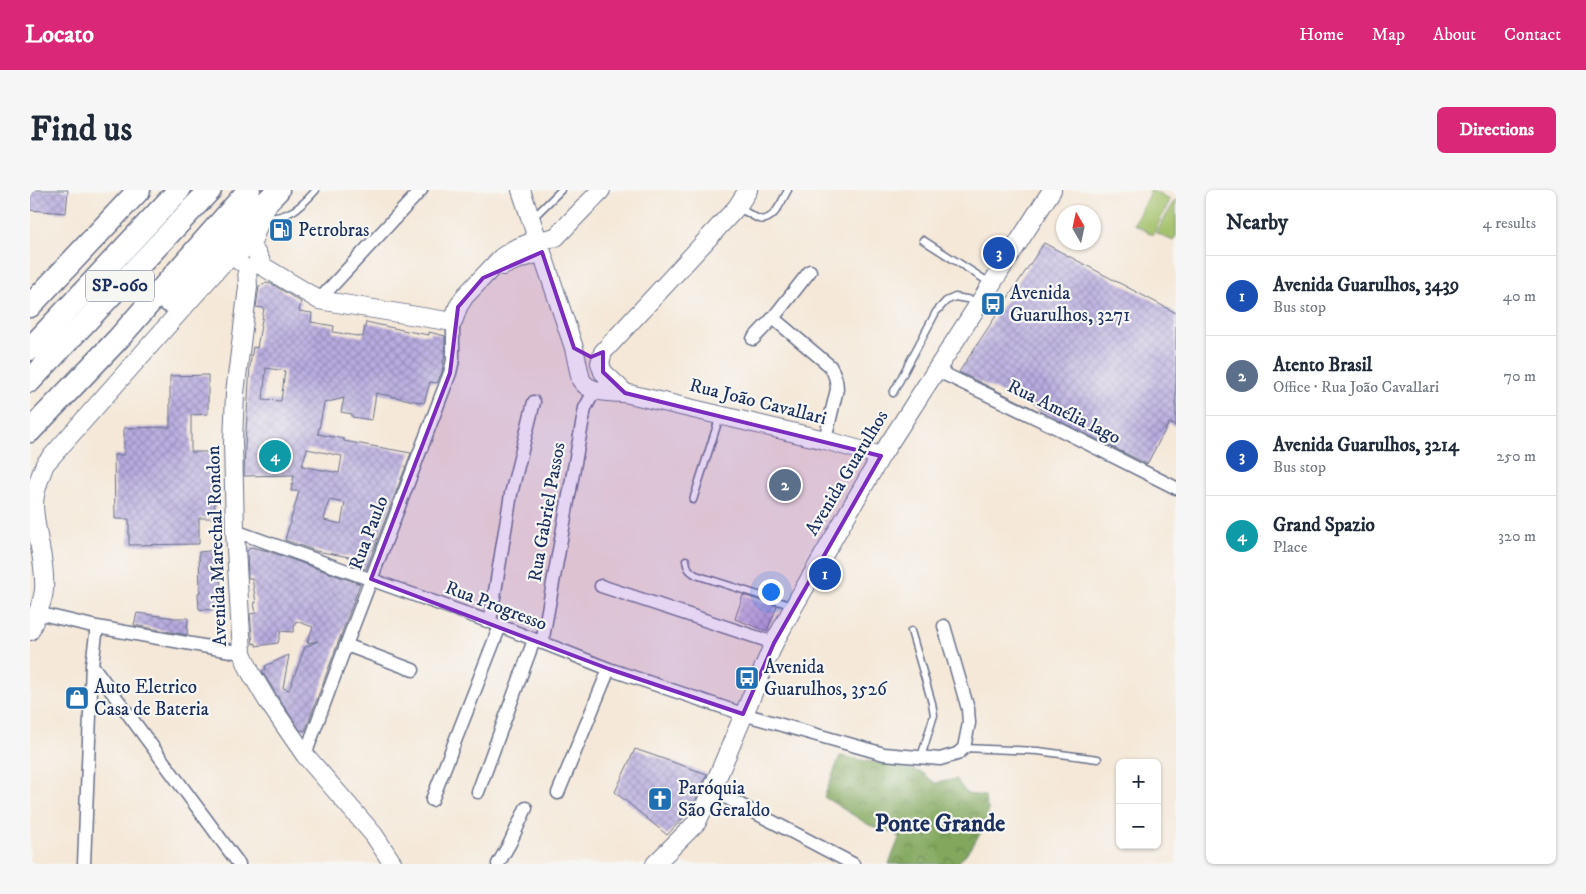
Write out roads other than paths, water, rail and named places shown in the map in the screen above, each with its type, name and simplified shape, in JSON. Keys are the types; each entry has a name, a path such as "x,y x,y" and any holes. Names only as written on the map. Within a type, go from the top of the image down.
{"highway":[{"name":"SP-060","path":"30,306 139,190"},
{"name":"SP-060","path":"30,349 179,190"},
{"name":"SP-060","path":"30,381 210,190"},
{"name":"SP-060","path":"30,432 118,339 250,190"},
{"path":"118,339 152,316 186,286 275,194"}],"street":[{"path":"319,300 421,190"},
{"path":"30,631 44,593 42,550 34,504 38,482 45,464 221,265 251,260 319,300 453,322 458,307 465,296 483,278 556,237 601,190"},
{"path":"574,348 587,357 603,352 737,207 748,190"},
{"name":"Avenida Guarulhos","path":"655,864 697,822 774,643 794,606 881,456 1052,190"},
{"path":"524,191 531,220 588,385"},
{"path":"251,260 261,218 275,194"},
{"name":"Avenida Marechal Rondon","path":"251,260 235,393 233,442 235,531 242,654 267,700 306,754 374,835 393,864"},
{"path":"753,339 773,318 810,271"},
{"path":"773,318 830,366 837,381 837,389 825,440"},
{"name":"Rua Paulo","path":"306,754 450,374 453,360 453,322"},
{"path":"603,352 600,363 603,372 625,393"},
{"name":"Rua Amélia lago","path":"936,370 1176,488"},
{"path":"588,385 592,373 603,372"},
{"name":"Rua João Cavallari","path":"588,385 825,440 881,456"},
{"name":"Rua Gabriel Passos","path":"478,792 538,641 588,385"},
{"path":"432,800 495,624 511,494 534,402"},
{"name":"Rua Progresso","path":"235,531 495,624 609,669 743,714 884,754 940,759 957,754 964,748"},
{"path":"601,586 774,643"},
{"path":"37,613 97,627 242,654"},
{"path":"944,626 968,708 968,737 964,748"},
{"path":"84,864 92,665 97,627"},
{"path":"346,645 413,670"},
{"path":"92,665 239,864"},
{"path":"558,793 609,669"},
{"path":"712,790 853,864"},
{"path":"498,864 526,808"}],"lane":[{"path":"261,218 281,217 300,208 316,190"},
{"path":"531,220 561,190"},
{"path":"737,207 759,219 767,219 772,216 788,190"},
{"path":"922,240 990,284"},
{"path":"893,393 936,312 946,301 955,297 979,302"},
{"path":"693,500 720,415"},
{"path":"686,560 687,568 690,572 794,606"},
{"path":"911,631 932,702 934,716 921,757"},
{"path":"964,748 1038,751 1098,759"}],"place":[{"name":"Petrobras","path":"281,230"},
{"name":"Avenida Guarulhos, 3214","path":"999,253"},
{"name":"Avenida Guarulhos, 3271","path":"993,304"},
{"name":"Grand Spazio","path":"275,456"},
{"name":"Atento Brasil","path":"785,485"},
{"name":"Avenida Guarulhos, 3439","path":"825,574"},
{"name":"Avenida Guarulhos, 3526","path":"747,678"},
{"name":"Auto Eletrico Casa de Bateria","path":"77,698"},
{"name":"Paróquia São Geraldo","path":"660,799"}],"district":[{"name":"Ponte Grande","path":"940,824"}]}
